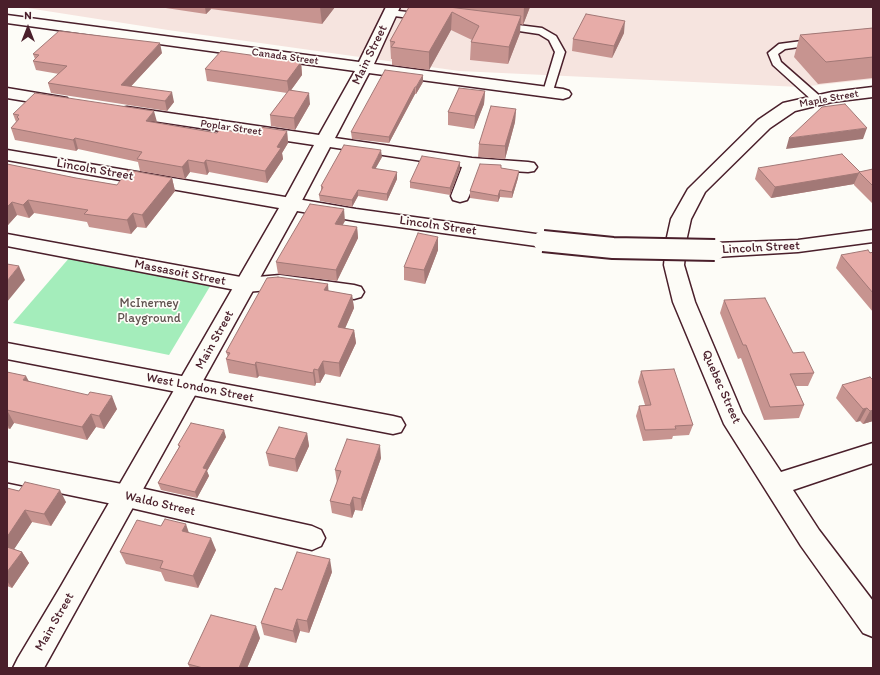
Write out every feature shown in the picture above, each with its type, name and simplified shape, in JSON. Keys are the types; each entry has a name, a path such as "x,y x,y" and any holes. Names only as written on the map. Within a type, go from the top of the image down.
{"street":[{"name":"Main Street","path":"28,668 127,496 291,204 364,68 392,10"},
{"name":"Canada Street","path":"7,19 563,94"},
{"name":"Maple Street","path":"749,140 764,124 789,107 818,100 873,92"},
{"path":"7,93 74,104"},
{"name":"Poplar Street","path":"112,110 472,163 528,167"},
{"name":"Quebec Street","path":"749,140 697,189 681,219 675,245 674,265 684,302 732,417 810,538 873,624"},
{"name":"Lincoln Street","path":"7,155 356,215 543,241 613,248 715,250 798,246 873,236"},
{"path":"460,196 472,163"},
{"name":"Massasoit Street","path":"7,240 246,285 280,282 354,292"},
{"name":"West London Street","path":"7,351 392,425"},
{"path":"776,485 873,453"},
{"name":"Waldo Street","path":"7,472 127,496 312,538"}],"lane":[{"path":"392,10 433,18"},
{"path":"496,26 542,32 553,38 560,52 548,92"},
{"path":"818,100 777,63 773,53 782,46 828,41"}],"shaded area":[{"path":"21,7 873,7 873,79 800,87 459,71 168,30"}],"green space":[{"name":"McInerney Playground","path":"70,257 212,283 169,355 13,323"}],"building":[{"path":"409,7 449,7 521,16 509,47 471,42 479,26 452,12 429,52 391,47 395,42 390,41"},
{"path":"586,14 625,21 614,46 573,39"},
{"path":"873,28 873,57 826,62 800,35"},
{"path":"59,31 160,43 121,85 172,92 165,101 48,83 67,66 33,61 39,55 33,54"},
{"path":"221,51 301,62 287,81 205,69"},
{"path":"385,70 423,75 415,87 389,137 351,132"},
{"path":"459,88 485,91 475,116 448,112"},
{"path":"289,90 309,93 294,118 270,115"},
{"path":"35,93 154,111 146,121 217,133 220,129 254,135 260,127 287,131 277,147 281,148 265,171 206,160 204,163 188,160 182,167 137,159 142,152 75,138 73,140 11,128 19,119 17,117 19,115 13,114"},
{"path":"845,104 867,128 789,138 822,107"},
{"path":"491,106 516,109 505,146 479,144"},
{"path":"344,145 381,150 372,168 397,172 387,194 358,190 352,200 319,195 323,187 321,186"},
{"path":"842,154 860,172 859,173 775,187 758,168"},
{"path":"422,156 460,162 450,188 410,182"},
{"path":"7,164 117,185 128,170 172,178 142,215 133,213 127,220 84,214 88,210 28,200 23,205 12,202 7,207"},
{"path":"480,164 501,165 501,168 519,171 512,192 500,190 498,196 470,191"},
{"path":"873,169 873,186 859,172"},
{"path":"310,204 344,209 335,224 357,227 336,270 276,262"},
{"path":"418,233 438,237 424,270 404,267"},
{"path":"868,250 870,253 873,252 873,293 841,255"},
{"path":"7,264 19,266 7,281"},
{"path":"278,277 328,284 324,290 352,295 338,327 354,330 339,363 323,361 318,370 314,369 313,373 256,362 255,365 226,359 230,353 226,352 267,278"},
{"path":"765,298 793,353 804,352 814,373 790,374 804,405 770,407 746,345 743,345 724,300"},
{"path":"674,369 693,425 675,426 676,429 645,430 639,406 651,405 641,371"},
{"path":"7,372 26,376 23,380 88,395 90,392 112,396 99,416 91,414 82,427 7,410"},
{"path":"870,377 873,380 873,410 870,411 867,408 863,409 842,385"},
{"path":"191,423 224,430 203,468 207,469 195,492 158,483 180,446 178,445"},
{"path":"279,427 307,433 295,459 266,453"},
{"path":"347,439 380,445 361,499 353,497 350,505 330,501 341,471 335,470"},
{"path":"25,482 60,490 44,514 25,510 7,537 7,488 19,491"},
{"path":"165,519 186,524 182,531 211,538 193,576 160,568 163,561 120,552 137,520 161,526"},
{"path":"7,547 22,552 7,572"},
{"path":"297,552 330,559 307,621 297,619 293,631 261,623 275,588 282,590"},
{"path":"211,615 256,626 239,668 203,668 188,664"}]}
